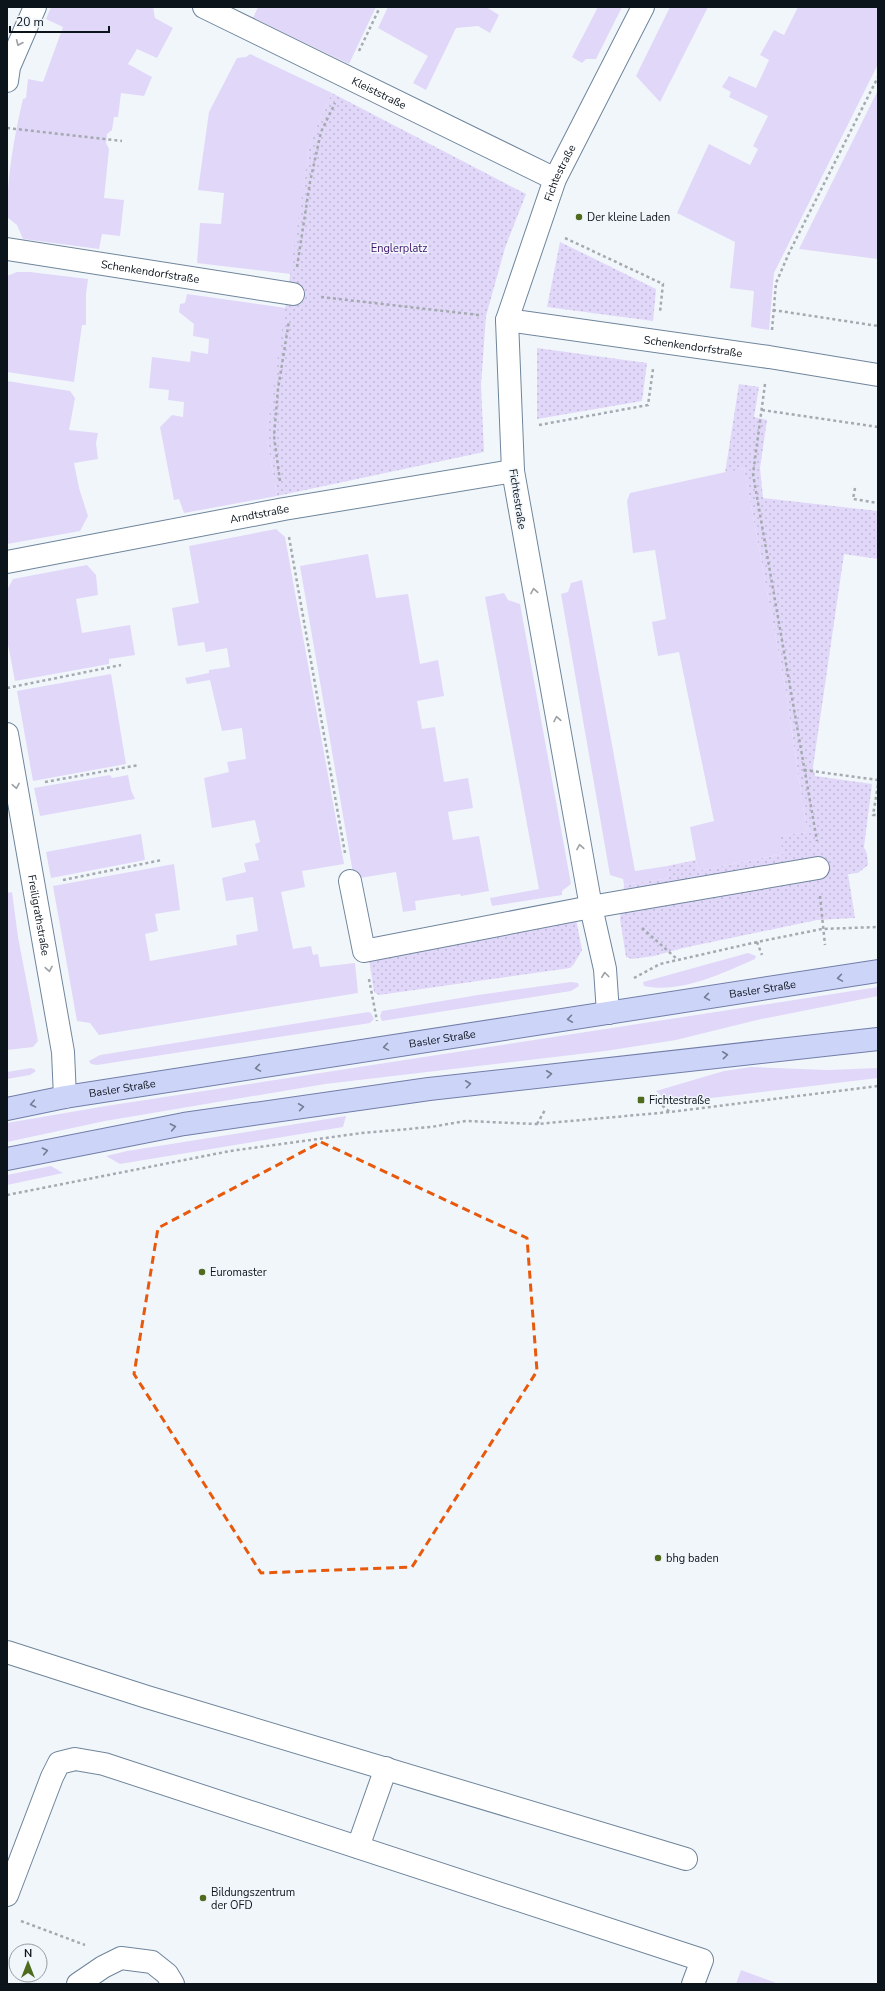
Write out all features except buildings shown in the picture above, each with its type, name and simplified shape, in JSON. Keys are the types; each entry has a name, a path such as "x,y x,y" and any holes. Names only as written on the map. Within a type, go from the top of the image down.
{"main road":[{"name":"Basler Straße","path":"7,1109 65,1097 878,971"},
{"path":"7,1159 184,1124 429,1088 878,1039"}],"street":[{"path":"7,81 9,67 35,7"},
{"name":"Kleiststraße","path":"204,7 346,78 555,179"},
{"name":"Fichtestraße","path":"608,1013 605,969 591,907 513,471 507,320 555,179 643,7"},
{"name":"Schenkendorfstraße","path":"7,248 293,294"},
{"name":"Schenkendorfstraße","path":"507,320 769,357 878,375"},
{"name":"Arndtstraße","path":"7,562 284,509 513,471"},
{"name":"Freiligrathstraße","path":"7,734 63,1052 65,1097"},
{"path":"350,881 364,951 591,907 818,868"},
{"path":"7,1652 147,1697 686,1859"},
{"path":"7,1895 52,1777 59,1763 74,1759 104,1764 702,1960 693,1984"},
{"path":"358,1847 386,1768"},
{"path":"78,1984 103,1967 121,1958 152,1962 167,1974 173,1984"}],"path":[{"path":"346,78 380,7"},
{"path":"825,945 822,930 816,831 804,770 753,474 769,357 776,283 789,254 878,77"},
{"path":"7,128 122,141"},
{"path":"293,294 401,305 507,320"},
{"path":"773,310 878,326"},
{"path":"762,410 878,427"},
{"path":"855,488 853,499 878,503"},
{"path":"284,509 350,881"},
{"path":"7,688 121,666"},
{"path":"16,788 139,765"},
{"path":"804,770 878,780 873,815 878,815"},
{"path":"34,886 162,860"},
{"path":"614,903 678,959"},
{"path":"660,964 757,942 822,930 878,927"},
{"path":"757,942 762,955"},
{"path":"364,951 378,1027"},
{"path":"7,1195 230,1152 354,1134 431,1127 466,1121 536,1124 670,1112 878,1086"},
{"path":"653,1098 670,1112"},
{"path":"536,1124 545,1110"},
{"path":"14,1918 121,1958"}],"highlighted area":[{"path":"321,1142 527,1238 537,1371 412,1567 261,1573 134,1374 158,1228"}],"green space":[{"path":"51,7 153,7 155,18 173,28 157,58 137,49 128,64 152,77 144,96 121,93 118,117 114,117 112,130 107,134 106,143 109,149 104,198 124,200 120,236 102,234 99,249 23,239 17,225 7,217 8,187 12,157 23,99 26,98 28,79 43,82 63,27 46,19"},
{"path":"258,7 376,7 349,64 253,18"},
{"path":"388,7 486,7 499,15 490,33 478,26 456,28 426,90 413,83 428,56 378,28"},
{"path":"598,7 622,7 596,59 586,59 582,63 572,57"},
{"path":"670,7 708,7 660,102 636,76"},
{"path":"798,7 878,7 878,64 774,273 769,330 751,327 754,291 730,288 735,242 677,213 709,144 750,165 758,149 753,146 768,116 729,97 731,92 722,87 729,76 756,88 769,60 760,55 774,30 784,35"},
{"path":"250,54 332,93 314,132 309,148 291,274 197,263 200,223 221,224 224,193 198,190 209,112 237,58 246,57"},
{"path":"878,90 878,259 799,249"},
{"name":"Englerplatz","path":"332,93 526,194 505,248 486,316 481,385 484,452 277,496 267,440 267,430 309,148 314,132"},
{"path":"560,242 656,289 653,321 547,307"},
{"path":"17,272 30,272 88,279 86,294 86,325 82,325 74,382 7,372 7,276"},
{"path":"187,294 286,308 267,430 267,440 277,496 184,513 179,499 174,500 160,427 172,415 183,417 184,402 168,400 169,390 149,388 152,357 190,362 191,351 208,354 209,339 193,336 194,324 179,312 180,304 185,303"},
{"path":"537,348 647,363 642,401 537,419"},
{"path":"7,381 70,391 75,398 69,430 98,433 96,443 98,459 74,463 79,488 88,516 80,531 7,544"},
{"path":"739,384 759,387 754,417 767,420 760,468 763,498 878,511 878,559 844,554 813,767 815,776 872,784 864,847 867,854 868,865 858,873 848,874 855,918 817,920 683,948 654,956 632,959 626,957 620,919 624,885 669,878 667,866 696,860 698,871 783,854 780,836 807,832 786,692 744,468 725,473"},
{"path":"744,468 786,692 807,832 781,836 783,854 698,871 690,827 714,821 679,652 658,656 652,622 666,619 655,550 633,553 627,501 630,493"},
{"path":"276,529 285,537 344,864 302,871 305,887 281,892 293,949 311,946 313,955 318,954 320,967 355,963 358,993 99,1035 90,1023 77,1021 53,886 174,864 180,910 155,914 158,931 145,934 150,961 237,945 236,935 258,931 253,897 226,901 222,878 246,872 244,863 259,860 255,844 260,842 255,820 212,828 204,778 229,772 227,762 246,759 242,728 222,731 210,680 187,684 185,678 209,673 209,670 230,667 227,648 206,652 204,642 178,646 172,608 199,603 189,546"},
{"path":"368,554 376,598 408,594 420,664 438,660 444,696 417,701 422,729 435,727 444,782 468,778 473,808 448,812 453,840 479,836 489,891 461,896 460,894 415,901 416,910 403,912 396,872 354,879 300,566"},
{"path":"87,565 96,575 98,595 76,599 82,633 130,625 135,655 109,659 109,664 15,681 7,639 7,590 13,579"},
{"path":"582,580 635,871 667,866 669,878 624,885 623,879 610,875 561,594 568,592 571,583"},
{"path":"504,593 508,600 520,604 571,884 562,891 562,895 492,906 490,898 539,889 485,597"},
{"path":"111,674 126,764 33,781 17,691"},
{"path":"110,775 112,778 128,775 131,790 135,799 40,816 34,788"},
{"path":"141,834 145,860 51,878 46,852"},
{"path":"12,892 18,937 38,1041 33,1047 7,1050 7,893"},
{"path":"576,919 582,950 570,968 379,995 374,992 369,959"},
{"path":"748,953 756,956 755,959 701,981 672,987 658,988 644,986 643,982"},
{"path":"571,982 578,983 579,986 571,991 382,1021 380,1016 382,1011 478,995"},
{"path":"878,987 878,996 757,1020 676,1040 605,1051 325,1084 105,1121 7,1142 7,1123 106,1106"},
{"path":"368,1012 371,1013 374,1019 370,1023 97,1065 91,1064 89,1061 100,1055"},
{"path":"751,1067 828,1070 878,1068 878,1078 669,1103 656,1091 724,1071"},
{"path":"31,1068 36,1071 30,1075 7,1079 7,1072"},
{"path":"346,1116 343,1127 120,1164 106,1156 127,1151"},
{"path":"51,1166 63,1173 7,1185 7,1175"},
{"path":"741,1970 779,1984 736,1984"}],"place":[{"name":"Der kleine Laden","path":"579,217"},
{"name":"Fichtestraße","path":"641,1100"},
{"name":"Euromaster","path":"202,1272"},
{"name":"bhg baden","path":"658,1558"},
{"name":"Bildungszentrum der OFD","path":"203,1898"}]}
